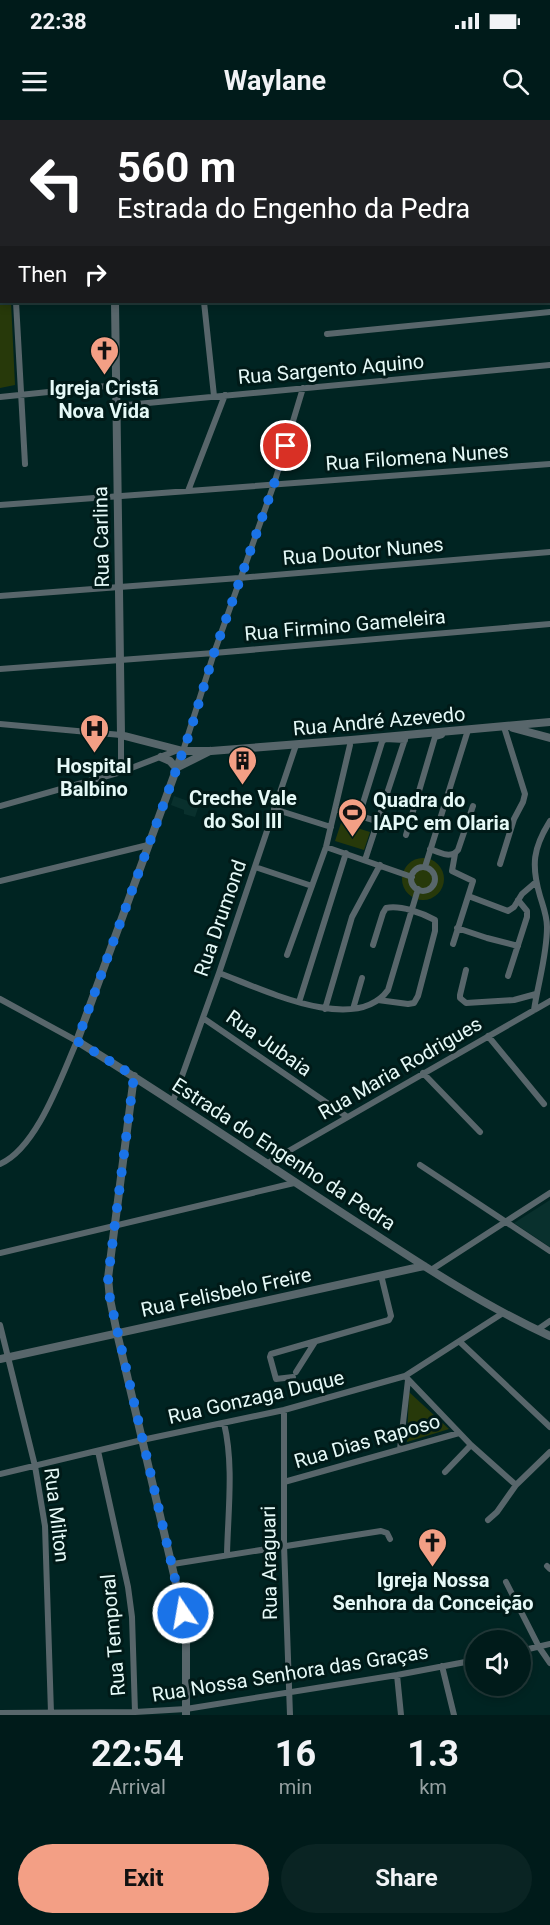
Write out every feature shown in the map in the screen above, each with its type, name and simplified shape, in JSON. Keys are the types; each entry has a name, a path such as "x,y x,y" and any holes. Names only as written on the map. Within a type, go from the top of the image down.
{"street":[{"path":"16,303 25,464"},
{"name":"Rua Carlina","path":"115,303 121,772"},
{"path":"204,303 214,396"},
{"path":"327,334 550,312"},
{"name":"Rua Sargento Aquino","path":"116,406 550,365"},
{"path":"0,397 116,385"},
{"path":"0,1164 16,1154 33,1133 77,1041 176,768 180,750 239,578 274,484 303,388"},
{"path":"188,491 225,395"},
{"name":"Rua Filomena Nunes","path":"0,505 550,464"},
{"name":"Rua Doutor Nunes","path":"0,596 550,552"},
{"name":"Rua Firmino Gameleira","path":"0,669 550,624"},
{"name":"Rua André Azevedo","path":"121,735 180,750 211,750 405,738 550,722"},
{"path":"0,724 121,735"},
{"path":"500,864 514,819 525,794 506,727 550,738"},
{"path":"406,835 435,737 467,732 425,867"},
{"path":"359,816 382,741 405,738 365,860"},
{"name":"Rua Drumond","path":"173,1101 296,745"},
{"path":"287,955 326,847 350,745"},
{"path":"0,806 121,772 180,750"},
{"name":"Rua André Azevedo","path":"176,768 211,750"},
{"path":"161,757 170,761 176,768"},
{"path":"453,944 473,880 452,871 455,854 473,806"},
{"path":"274,809 331,827"},
{"path":"335,809 377,821"},
{"path":"534,1010 547,928 536,882 534,857 541,836 550,821"},
{"path":"0,881 148,845"},
{"path":"326,847 412,877"},
{"path":"430,849 450,856 455,854"},
{"path":"299,1002 346,854"},
{"path":"325,1009 352,917 380,865"},
{"path":"255,867 312,886"},
{"path":"425,867 432,871 435,878 435,882 428,890 418,889 413,885 412,877 416,870 425,867"},
{"path":"471,897 508,911 536,882"},
{"path":"219,973 325,1009 353,1010 367,1006 383,996 391,982 418,889"},
{"path":"508,976 528,914 518,900"},
{"path":"373,945 386,908 411,911 435,920 435,931 418,996 412,1004 378,1000"},
{"path":"457,928 518,946"},
{"path":"466,970 460,995 462,1001 466,1003 514,1000 536,994"},
{"path":"353,1010 362,978"},
{"name":"Estrada do Engenho da Pedra","path":"0,999 77,1041 134,1076 294,1183 427,1268 503,1313 550,1336"},
{"name":"Rua Maria Rodrigues","path":"266,1164 346,1116 550,1001"},
{"name":"Rua Jubaia","path":"203,1018 346,1116"},
{"path":"488,1036 544,1104"},
{"path":"423,1073 480,1132"},
{"path":"134,1076 108,1278 117,1333 183,1613 186,1635 186,1712"},
{"path":"420,1165 550,1251"},
{"path":"0,1252 294,1183"},
{"path":"427,1268 550,1193"},
{"name":"Rua Felisbelo Freire","path":"4,1358 381,1275 427,1268"},
{"path":"315,1341 295,1375 276,1379 270,1356 273,1353 315,1341 389,1320 391,1316 381,1275"},
{"name":"Rua Gonzaga Duque","path":"0,1474 142,1440 284,1410 406,1378 503,1313"},
{"path":"537,1330 550,1321"},
{"name":"Rua Milton","path":"0,1325 4,1358 35,1466 45,1526 48,1561 51,1713"},
{"path":"460,1342 550,1427"},
{"path":"406,1378 471,1445 516,1485"},
{"path":"400,1449 406,1378"},
{"name":"Rua Araguari","path":"284,1410 284,1545 290,1715"},
{"path":"225,1423 230,1449 227,1554"},
{"name":"Rua Dias Raposo","path":"284,1482 459,1433"},
{"path":"445,1472 471,1445"},
{"name":"Rua Temporal","path":"98,1451 128,1587 132,1617 135,1712"},
{"path":"488,1520 497,1512 516,1485 550,1452"},
{"path":"173,1564 381,1531 387,1533 390,1539"},
{"path":"506,1582 539,1647 550,1663"},
{"path":"531,1649 550,1644"},
{"name":"Rua Nossa Senhora das Graças","path":"0,1713 186,1712 465,1662"},
{"path":"442,1666 454,1715"},
{"path":"397,1675 401,1715"}],"shaded area":[{"path":"174,796 199,805 195,817 184,814 184,810 171,805"},
{"path":"550,1200 550,1247 514,1223"}],"green space":[{"path":"0,303 11,303 15,385 0,388"},
{"name":"Quadra do IAPC em Olaria","path":"341,823 370,832 364,850 335,841"},
{"path":"423,858 438,864 444,879 438,894 423,900 408,894 402,879 408,864"},
{"path":"409,1392 449,1429 407,1442"}],"place":[{"name":"Igreja Cristã Nova Vida","path":"104,376"},
{"name":"Hospital Balbino","path":"94,754"},
{"name":"Creche Vale do Sol III","path":"243,786"},
{"name":"Quadra do IAPC em Olaria","path":"352,838"},
{"name":"Igreja Nossa Senhora da Conceição","path":"433,1568"}],"route":[{"path":"183,1613 127,1376 110,1299 108,1278 134,1076 77,1041 190,732 239,578 286,446"}]}
